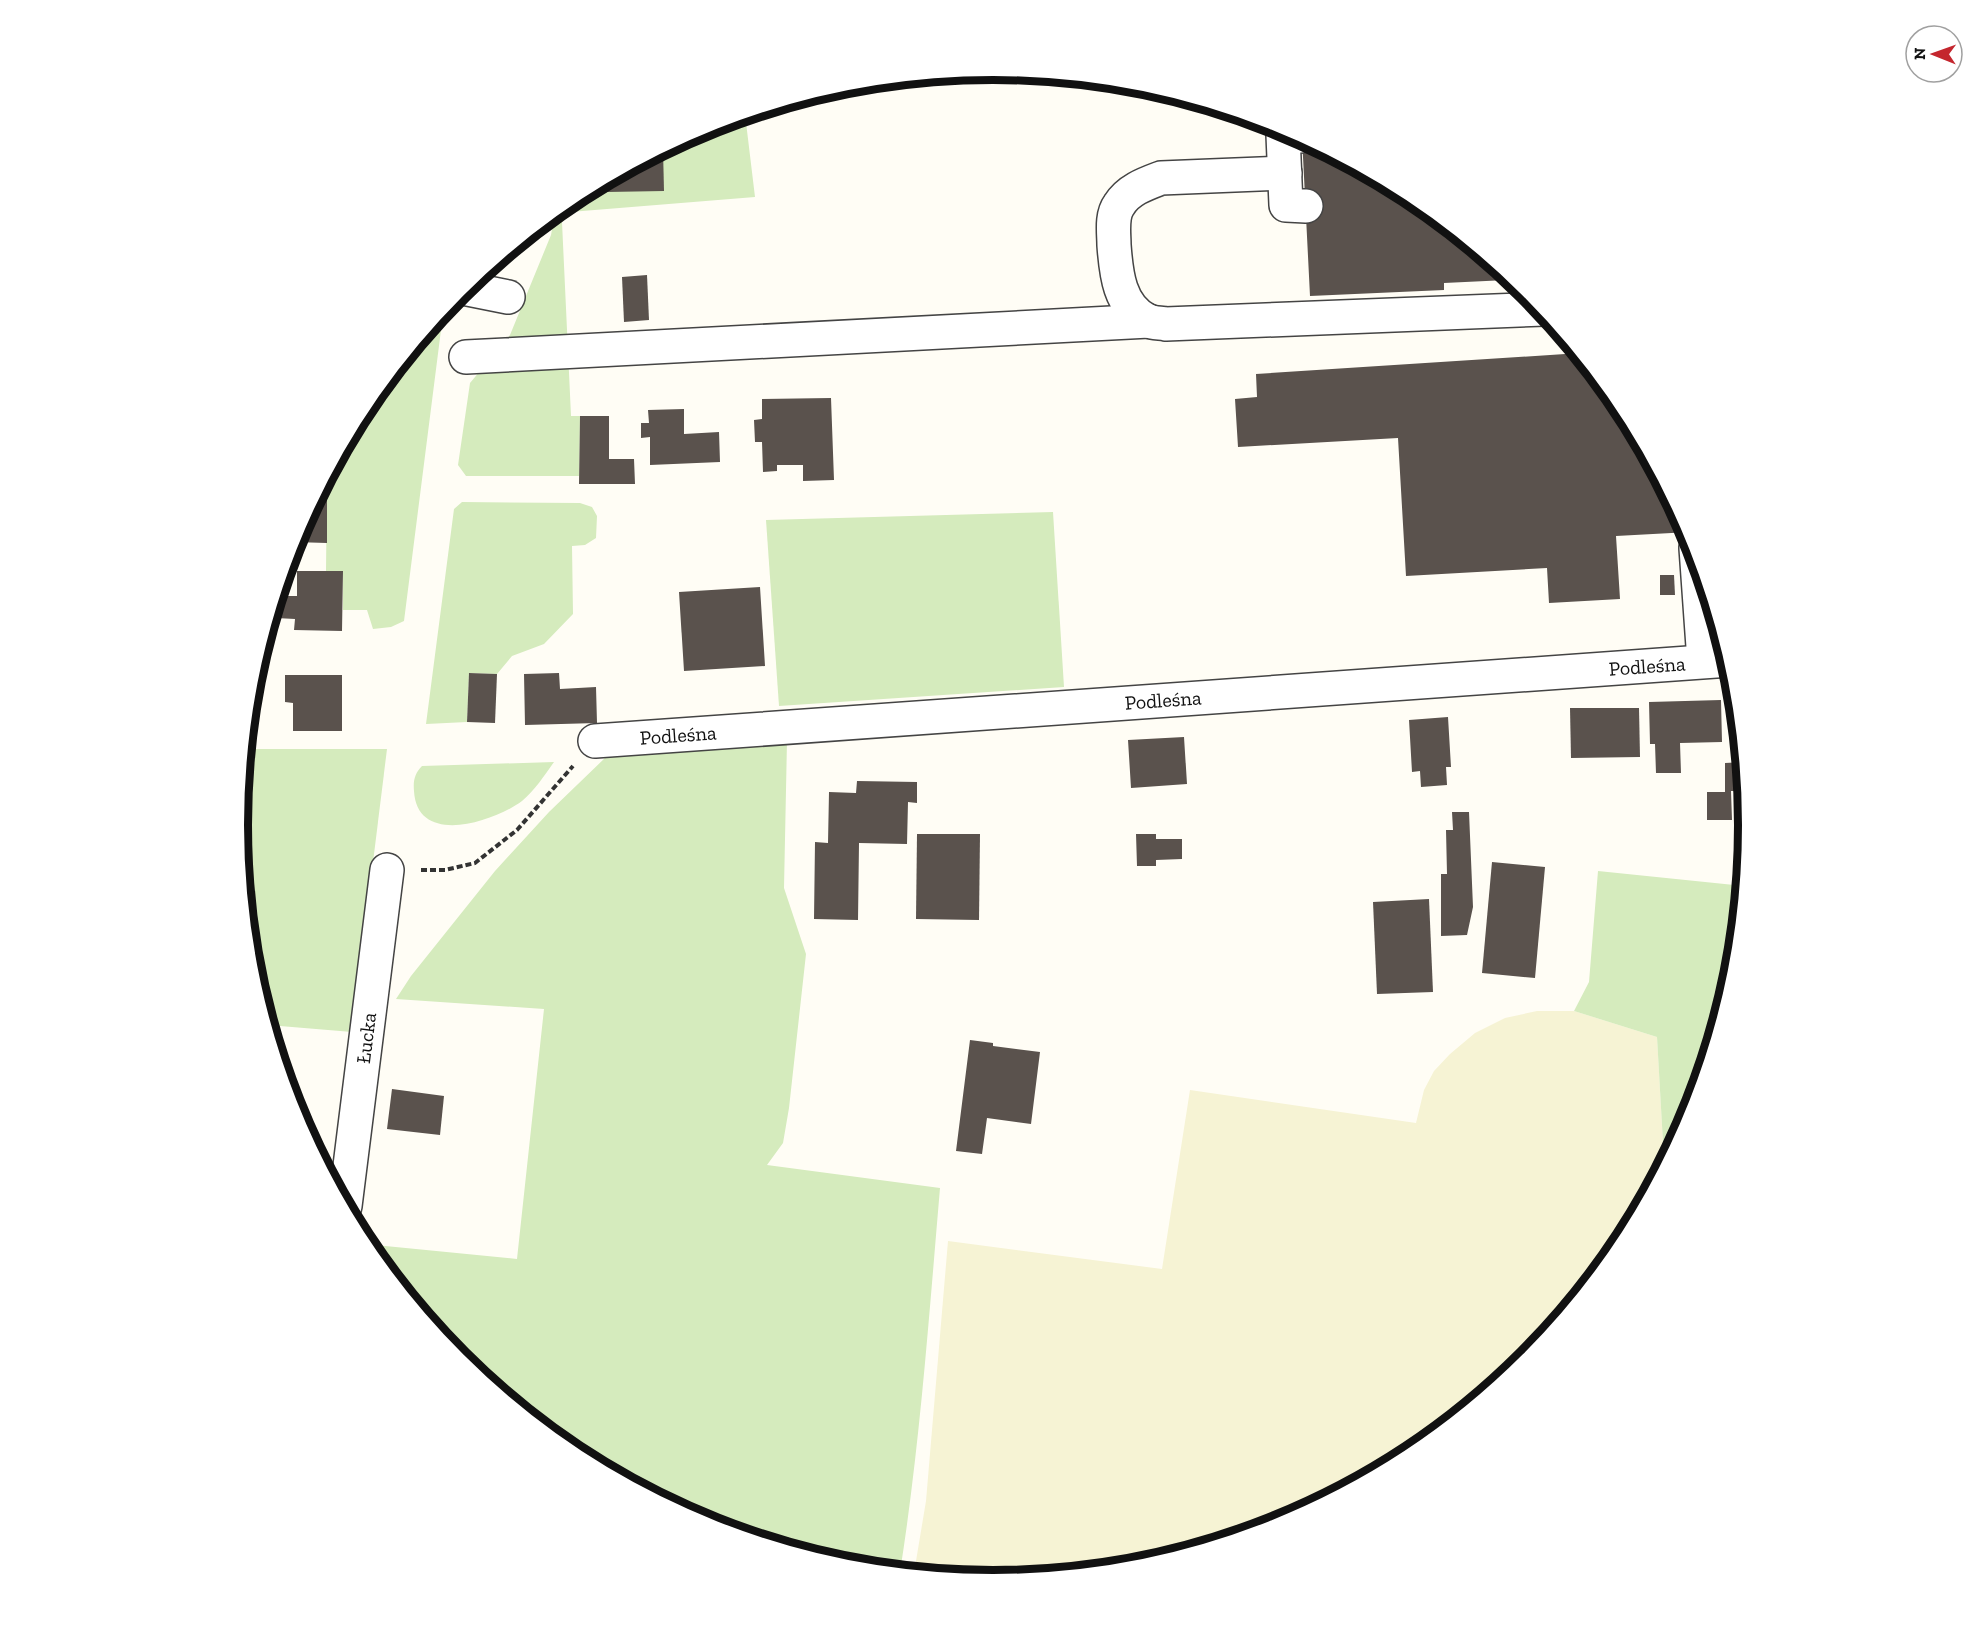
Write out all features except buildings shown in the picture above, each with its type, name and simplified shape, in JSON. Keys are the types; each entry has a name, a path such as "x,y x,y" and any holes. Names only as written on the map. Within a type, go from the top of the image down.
{"street":[{"path":"1149,321 1134,310 1123,294 1116,274 1113,224 1118,206 1128,194 1143,184 1161,178 1296,171"},
{"path":"475,290 508,297"},
{"path":"466,357 1149,321 1166,324 1532,309"},
{"path":"1707,609 1717,661"},
{"name":"Podleśna","path":"595,741 1717,661"},
{"name":"Łucka","path":"346,1195 387,870"}],"path":[{"path":"387,870 445,870 475,863 517,830 595,741"}],"shaded area":[{"path":"1537,1011 1574,1011 1657,1037 1663,1143 1661,1159 1640,1198 1585,1279 1554,1317 1486,1385 1408,1445 1367,1471 1324,1494 1234,1531 1187,1545 1091,1564 1043,1569 994,1570 915,1566 926,1501 948,1241 1162,1269 1190,1090 1416,1123 1424,1090 1434,1071 1475,1033 1505,1018"}],"green space":[{"path":"746,122 755,197 570,212 621,179 664,156"},
{"path":"570,213 562,222 571,416 580,416 579,476 466,476 458,465 470,383 510,335 551,235 553,225"},
{"path":"441,330 404,621 391,627 373,629 367,610 343,610 343,571 326,571 327,492 374,411 434,333"},
{"path":"462,502 580,503 592,507 597,516 596,538 585,545 572,546 573,614 544,644 512,656 497,674 469,673 467,722 426,724 454,509"},
{"path":"1053,512 1064,687 779,706 766,520"},
{"path":"787,741 784,888 806,954 783,1143 767,1165 940,1188 919,1428 901,1564 849,1556 754,1531 664,1494 621,1471 580,1445 502,1385 434,1317 379,1245 517,1259 544,1009 396,999 411,976 495,871 549,812 606,757"},
{"path":"253,749 387,749 352,1032 276,1026 263,970 250,874 248,825"},
{"path":"554,762 535,788 522,801 494,816 459,825 442,824 428,819 418,808 414,783 416,774 422,766"},
{"path":"1598,871 1737,885 1725,970 1714,1018 1700,1065 1661,1159 1663,1143 1657,1037 1574,1011 1589,982"}]}
